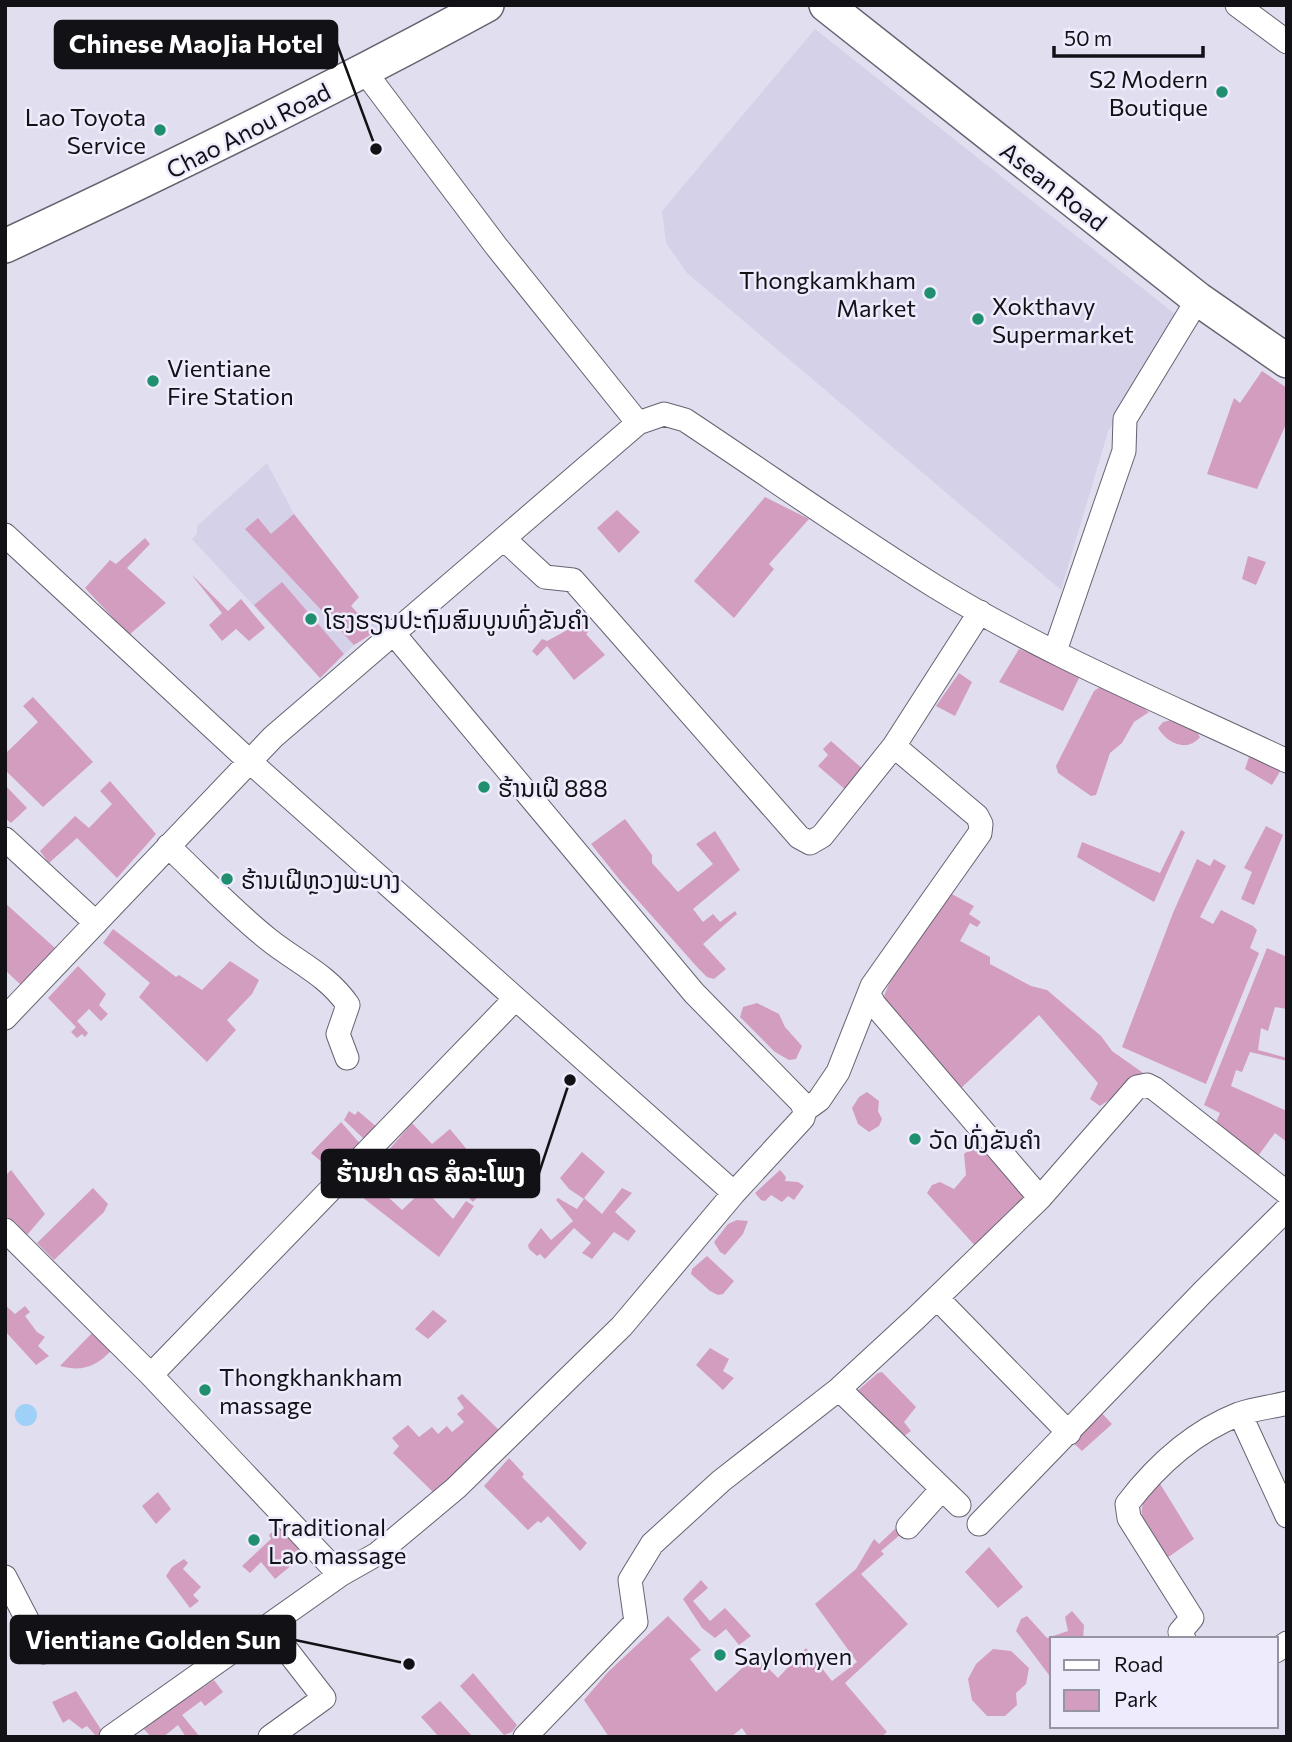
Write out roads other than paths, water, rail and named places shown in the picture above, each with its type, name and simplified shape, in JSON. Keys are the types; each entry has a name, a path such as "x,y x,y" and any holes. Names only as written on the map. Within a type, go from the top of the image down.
{"main road":[{"name":"Chao Anou Road","path":"5,246 166,172 365,72 487,5"},
{"name":"Asean Road","path":"826,5 1198,299 1287,361"}],"street":[{"path":"1237,5 1287,42"},
{"path":"365,72 496,246 638,422"},
{"path":"1055,651 1124,451 1125,419 1198,299"},
{"path":"5,1018 248,760 638,422 664,414 685,420 936,587 980,612 1055,651 1287,761"},
{"path":"5,535 248,760 734,1194"},
{"path":"504,539 545,577 573,580 799,837 810,843 822,836 894,746 980,612"},
{"path":"394,634 694,993 801,1102 805,1110"},
{"path":"111,1737 340,1575 377,1554 456,1488 622,1326 734,1194 803,1118 805,1110 819,1100 838,1072 872,986 979,833 981,824 977,816 894,746"},
{"path":"5,839 96,923"},
{"path":"168,846 267,938 306,964 343,997 348,1005 338,1034 347,1058"},
{"path":"870,996 1040,1198"},
{"path":"151,1375 515,999"},
{"path":"525,1737 636,1622 630,1580 652,1544 721,1481 839,1389 937,1298 1040,1198 1137,1087 1147,1085 1155,1089 1287,1193"},
{"path":"979,1524 1287,1209"},
{"path":"5,1230 151,1375 340,1575"},
{"path":"937,1298 1069,1433"},
{"path":"839,1389 959,1505"},
{"path":"1183,1637 1180,1632 1192,1618 1129,1518 1126,1504 1156,1469 1191,1439 1240,1414 1287,1404"},
{"path":"1240,1414 1287,1516"},
{"path":"908,1527 942,1489"},
{"path":"5,1577 44,1652"},
{"path":"268,1626 324,1698 270,1737"}],"water":[{"path":"26,1404 34,1407 37,1415 34,1423 26,1426 18,1423 15,1415 18,1407"}],"place":[{"name":"S2 Modern Boutique","path":"1222,92"},
{"name":"Lao Toyota Service","path":"160,130"},
{"name":"Chinese MaoJia Hotel","path":"376,149"},
{"name":"Thongkamkham Market","path":"930,293"},
{"name":"Xokthavy Supermarket","path":"978,319"},
{"name":"Vientiane Fire Station","path":"153,381"},
{"name":"ໂຮງຮຽນປະຖົມສົມບູນທົ່ງຂັນຄຳ","path":"311,619"},
{"name":"ຮ້ານເຝີ 888","path":"484,787"},
{"name":"ຮ້ານເຝີຫຼວງພະບາງ","path":"227,879"},
{"name":"ຮ້ານຢາ ດຣ ສໍລະໂພງ","path":"570,1080"},
{"name":"ວັດ ທົ່ງຂັນຄຳ","path":"915,1139"},
{"name":"Thongkhankham massage","path":"205,1390"},
{"name":"Traditional Lao massage","path":"254,1540"},
{"name":"Saylomyen","path":"720,1655"},
{"name":"Vientiane Golden Sun","path":"409,1664"}]}
